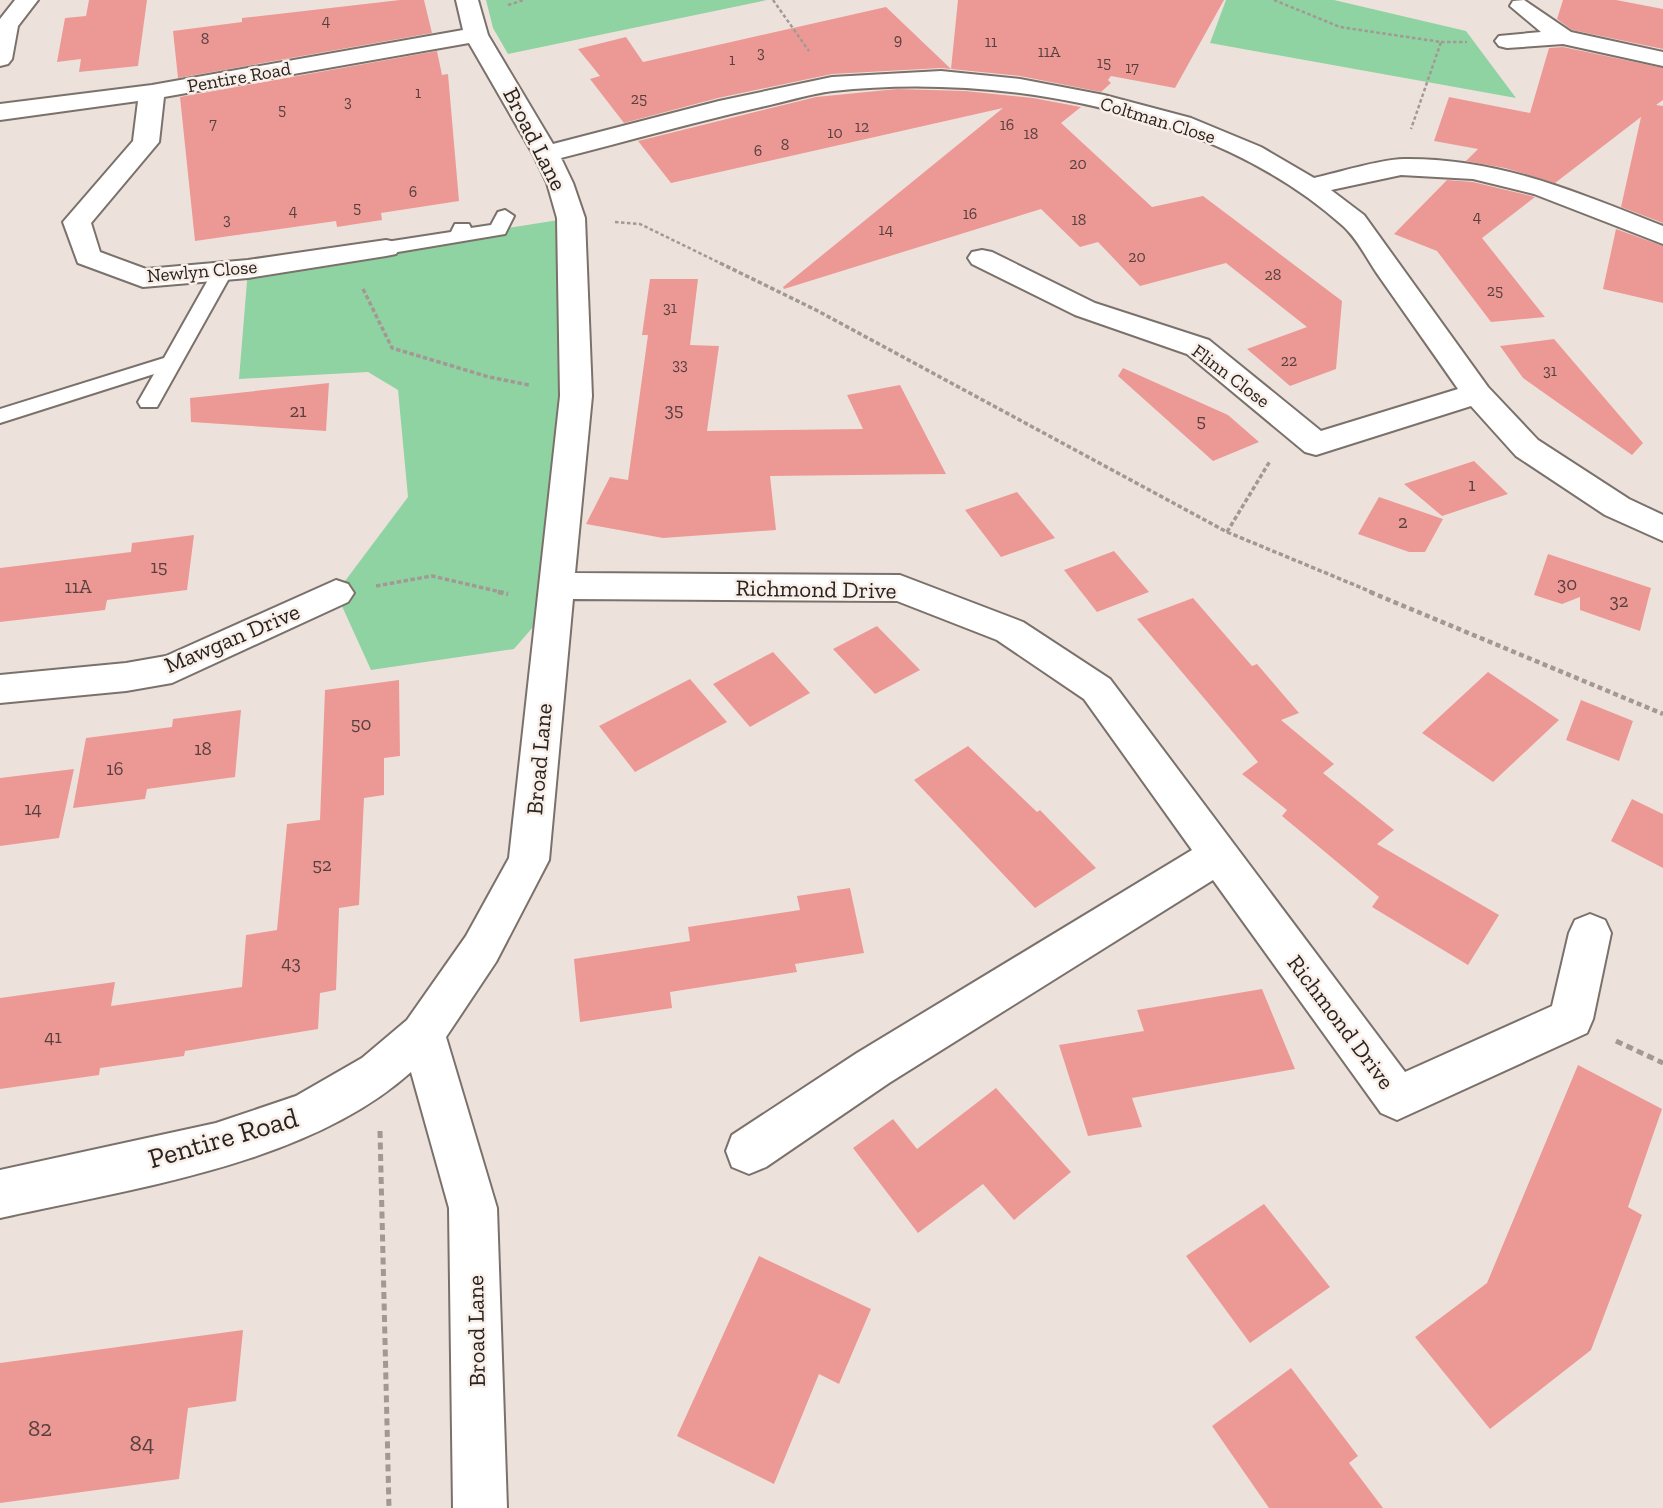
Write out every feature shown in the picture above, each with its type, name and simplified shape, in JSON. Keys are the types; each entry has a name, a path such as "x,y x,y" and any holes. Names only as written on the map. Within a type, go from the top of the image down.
{"street":[{"path":"0,59 7,25 27,0"},
{"name":"Broad Lane","path":"467,0 476,35 546,154 560,184 571,218 576,396 529,860 481,949 424,1034 473,1208 480,1508"},
{"path":"1521,6 1563,37"},
{"name":"Pentire Road","path":"0,112 152,92 476,35"},
{"path":"1507,41 1563,37 1663,60"},
{"name":"Coltman Close","path":"546,154 719,109 832,84 941,78 1020,86 1104,102 1182,123 1252,152 1310,187 1354,221 1478,394 1527,448 1617,507 1663,529"},
{"name":"Newlyn Close","path":"152,92 146,142 77,222 88,257 143,278 223,271 386,247"},
{"path":"1310,187 1401,167 1473,171 1543,188 1663,236"},
{"name":"Flinn Close","path":"982,258 1085,309 1198,347 1316,444"},
{"path":"1316,444 1478,394"},
{"name":"Richmond Drive","path":"555,595 900,589 1010,631 1097,689 1397,1098 1571,1019 1590,933"},
{"name":"Mawgan Drive","path":"0,689 126,677 172,669 336,593"},
{"path":"749,1151 873,1068 1217,856"},
{"name":"Pentire Road","path":"0,1194 216,1146 308,1114 378,1073 424,1034"}],"lane":[{"path":"386,247 460,232 498,230 505,216"},
{"path":"149,402 223,271"},
{"path":"0,416 172,362"}],"path":[{"path":"773,0 832,84"},
{"path":"1274,0 1340,27 1441,43 1418,103 1401,167"},
{"path":"571,218 640,224 651,229 816,310 1227,532 1663,715"},
{"path":"346,253 392,348 489,377 576,396"},
{"path":"1227,532 1276,450 1316,444"},
{"path":"336,593 432,576 555,595"},
{"path":"378,1073 389,1508"}],"green space":[{"path":"486,0 767,0 508,54 493,28"},
{"path":"1226,0 1334,0 1466,31 1516,98 1210,43"},
{"path":"571,218 553,604 514,649 371,670 336,593 408,497 398,390 368,372 239,379 248,269"}],"building":[{"path":"89,0 147,0 138,66 79,72 81,59 57,62 65,18 86,16"},
{"path":"400,0 424,0 432,33 178,78 173,31 242,22 242,18"},
{"path":"958,0 1224,0 1175,88 1111,76 1108,80 1111,83 1101,92 1020,76 941,68 832,74 718,98 624,123 590,79 600,76 578,49 626,37 643,62 886,7 951,69"},
{"path":"1563,0 1616,0 1663,9 1663,49 1572,30 1557,19"},
{"path":"1563,47 1663,68 1663,100 1656,105 1663,106 1663,223 1621,207 1641,117 1555,183 1505,168 1466,161 1478,149 1434,141 1449,97 1530,113 1549,48"},
{"path":"437,51 442,75 448,74 459,201 381,213 382,220 337,227 336,221 195,241 180,97"},
{"path":"897,89 965,91 1033,98 1081,107 1061,123 1152,207 1203,196 1342,301 1336,369 1290,386 1247,349 1307,327 1226,263 1140,286 1098,242 1080,247 1041,209 784,289 783,287 1003,108 671,183 638,141 816,97"},
{"path":"1447,180 1473,182 1535,197 1482,238 1545,317 1491,322 1437,251 1394,234"},
{"path":"1616,229 1663,246 1663,303 1603,289"},
{"path":"650,279 698,279 690,345 719,346 707,431 863,429 847,395 900,385 946,474 770,476 776,530 663,538 586,524 610,477 628,480 648,335 642,335"},
{"path":"1554,339 1643,443 1632,455 1523,378 1500,346"},
{"path":"1123,368 1228,415 1259,442 1213,461 1118,376"},
{"path":"329,383 326,431 191,422 190,398"},
{"path":"1474,461 1508,494 1442,516 1404,484"},
{"path":"1017,492 1055,538 1001,557 965,510"},
{"path":"1379,497 1443,519 1425,552 1409,552 1358,534"},
{"path":"194,535 187,590 107,600 105,610 0,622 0,568 131,552 132,543"},
{"path":"1114,551 1149,592 1097,612 1064,570"},
{"path":"1548,554 1651,588 1640,631 1580,610 1580,597 1562,604 1534,595"},
{"path":"1193,598 1252,666 1257,664 1299,713 1281,720 1334,764 1323,773 1394,830 1377,844 1499,915 1468,965 1372,907 1379,897 1282,816 1287,810 1242,774 1258,762 1137,619"},
{"path":"877,626 920,670 875,694 833,649"},
{"path":"773,652 810,693 750,727 713,684"},
{"path":"1488,672 1559,720 1493,782 1422,733"},
{"path":"690,679 727,722 635,772 599,726"},
{"path":"399,680 400,756 384,758 384,795 364,798 359,905 339,908 336,990 320,993 318,1029 185,1051 184,1056 100,1068 99,1075 0,1089 0,998 115,982 111,1006 242,987 246,935 277,930 287,824 320,820 325,690"},
{"path":"1581,700 1633,721 1619,761 1566,740"},
{"path":"241,710 235,777 147,789 145,799 73,808 86,738 172,727 173,719"},
{"path":"968,746 1037,812 1040,810 1096,868 1035,908 914,780"},
{"path":"74,769 59,838 0,846 0,778"},
{"path":"1632,799 1663,814 1663,868 1611,841"},
{"path":"850,888 864,953 795,964 797,972 670,992 672,1008 580,1022 574,959 690,941 688,927 800,910 797,896"},
{"path":"1262,989 1295,1069 1132,1098 1142,1127 1088,1136 1059,1045 1144,1031 1137,1010"},
{"path":"1578,1065 1662,1109 1628,1207 1642,1215 1591,1350 1490,1429 1415,1337 1487,1283"},
{"path":"996,1088 1071,1172 1014,1220 983,1184 918,1233 853,1148 893,1119 917,1149"},
{"path":"1264,1204 1330,1287 1250,1343 1186,1256"},
{"path":"759,1256 871,1309 839,1384 819,1374 774,1484 677,1436"},
{"path":"243,1330 236,1401 188,1408 179,1479 0,1503 0,1363"},
{"path":"1291,1368 1358,1456 1349,1463 1383,1508 1269,1508 1212,1426"}]}
